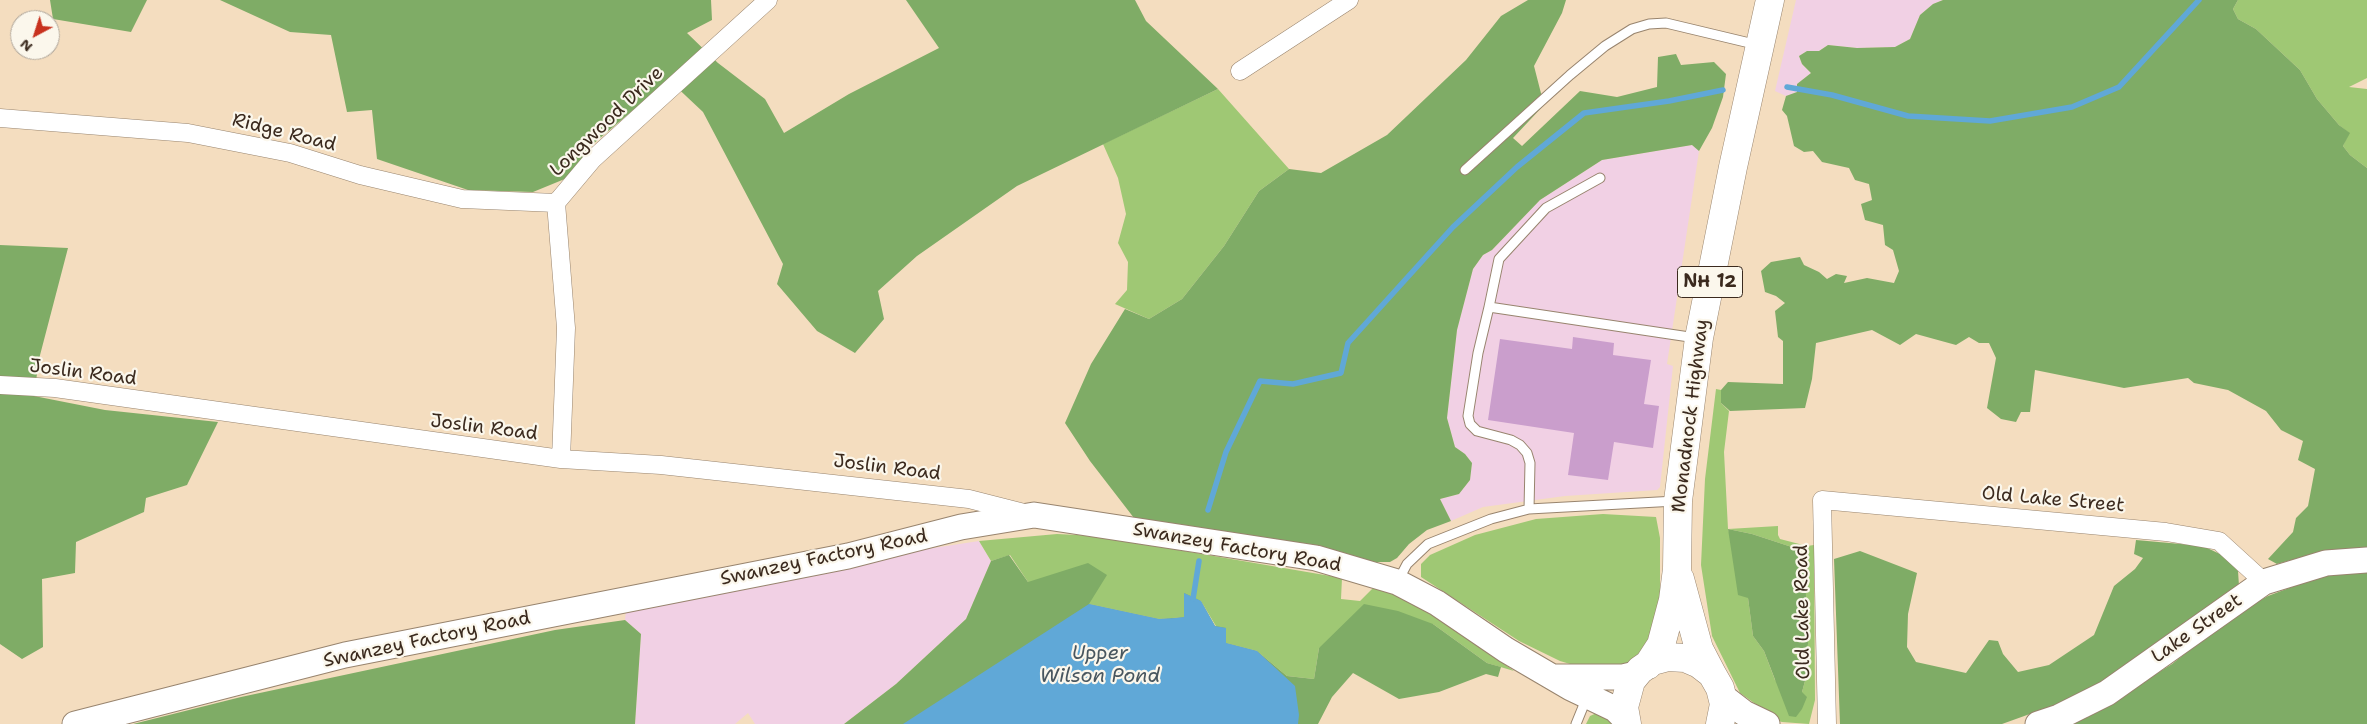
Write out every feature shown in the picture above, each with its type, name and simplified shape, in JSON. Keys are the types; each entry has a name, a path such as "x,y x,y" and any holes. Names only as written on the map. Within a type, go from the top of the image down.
{"highway":[{"name":"Monadnock Highway","path":"1642,669 1661,645 1673,600 1677,569 1678,501 1699,338 1759,45 1770,0"},
{"name":"Monadnock Highway","path":"1677,569 1699,649 1717,685"},
{"path":"1642,669 1668,657 1684,658 1699,664 1717,685 1724,704 1720,724"},
{"name":"NH 12","path":"1627,722 1624,706 1626,693 1642,669"}],"street":[{"name":"Longwood Drive","path":"561,459 566,328 556,203 593,159 768,0"},
{"path":"1240,71 1349,0"},
{"name":"Ridge Road","path":"0,118 188,133 290,153 360,175 462,198 556,203"},
{"name":"Joslin Road","path":"0,385 55,388 561,459 661,465 965,499 1034,515"},
{"path":"961,527 965,499"},
{"name":"Old Lake Street","path":"1822,500 2166,532 2219,541 2264,582"},
{"name":"Old Lake Road","path":"1822,500 1827,724"},
{"name":"Swanzey Factory Road","path":"75,724 345,655 838,558 961,527 1034,515 1316,558 1397,582 1437,603 1506,650 1588,697 1615,709 1627,722"},
{"name":"Lake Street","path":"2038,724 2059,717 2107,693 2264,582 2326,563 2367,560"},
{"name":"Swanzey Factory Road","path":"1554,677 1623,677 1642,669"},
{"path":"1717,685 1744,713 1767,724"}],"lane":[{"path":"1466,170 1570,75 1605,46 1632,29 1650,24 1666,23 1759,45"},
{"path":"1530,509 1530,463 1527,453 1520,445 1510,440 1477,431 1470,424 1468,416 1499,259 1546,208 1600,178"},
{"path":"1489,307 1699,338"},
{"path":"1397,582 1407,564 1428,544 1491,519 1530,509 1678,501"},
{"path":"1576,724 1588,697"}],"shaded area":[{"path":"1796,0 1943,0 1933,4 1920,15 1910,39 1895,47 1857,48 1828,45 1819,51 1807,51 1799,56 1802,64 1811,73 1797,84 1797,92 1786,96 1775,91"},
{"path":"1692,145 1699,151 1667,364 1673,366 1660,487 1657,490 1565,496 1483,507 1451,521 1440,499 1459,494 1470,480 1472,463 1465,454 1455,447 1447,418 1457,330 1473,269 1483,255 1492,250 1540,200 1602,160"},
{"path":"979,541 991,561 966,619 896,684 844,724 755,724 748,713 735,724 635,724 641,634 625,620 626,611 756,587 894,554"}],"green space":[{"path":"50,0 147,0 131,32 60,20 60,10 52,10"},
{"path":"220,0 711,0 712,20 687,33 718,63 765,99 784,133 849,94 939,48 906,0 1135,0 1146,21 1218,89 1017,186 917,256 878,291 884,319 855,353 817,331 777,284 783,264 703,112 669,80 587,149 572,176 533,192 468,190 377,159 372,110 347,112 331,35 290,32"},
{"path":"1528,0 1566,0 1562,13 1534,66 1544,105 1513,138 1522,146 1580,91 1617,97 1657,87 1658,57 1676,54 1681,65 1714,62 1726,74 1723,97 1712,128 1699,151 1692,145 1602,160 1540,200 1492,250 1483,255 1473,269 1457,330 1447,418 1455,447 1465,454 1472,463 1470,480 1459,494 1440,499 1451,521 1427,530 1409,544 1397,558 1390,562 1374,562 1134,518 1090,461 1065,423 1091,364 1125,309 1149,319 1182,299 1224,246 1259,191 1289,169 1321,173 1387,135 1466,60 1501,16"},
{"path":"1943,0 2238,0 2233,9 2238,19 2256,29 2300,70 2317,99 2339,125 2350,133 2343,146 2350,155 2367,168 2367,552 2313,554 2277,564 2268,559 2293,532 2296,518 2308,506 2315,469 2298,460 2303,441 2281,430 2266,411 2228,390 2194,383 2188,378 2124,388 2035,370 2030,412 2021,412 2016,422 2001,419 1987,408 1996,358 1989,343 1979,343 1969,337 1956,345 1916,334 1900,345 1872,330 1816,343 1812,379 1805,408 1730,411 1721,403 1721,390 1728,382 1783,384 1783,341 1778,337 1775,311 1785,303 1776,296 1765,292 1761,271 1771,262 1800,257 1804,265 1819,272 1827,279 1836,274 1847,276 1844,283 1867,278 1894,283 1899,271 1893,250 1885,245 1883,225 1865,220 1861,204 1872,200 1869,184 1855,180 1849,168 1822,162 1813,151 1804,152 1794,146 1787,116 1782,110 1786,96 1797,92 1797,84 1811,73 1802,64 1799,56 1807,51 1819,51 1828,45 1857,48 1895,47 1910,39 1920,15 1933,4"},
{"path":"2238,0 2367,0 2367,78 2349,87 2367,89 2367,168 2350,155 2343,146 2349,133 2339,125 2317,99 2300,70 2256,29 2238,19 2233,9"},
{"path":"1218,89 1289,169 1259,191 1224,246 1182,299 1149,319 1115,304 1127,290 1128,262 1118,243 1126,214 1118,178 1103,144"},
{"path":"0,245 68,248 39,359 34,396 105,410 218,422 187,485 146,498 144,512 76,542 75,573 42,579 43,647 22,659 0,644"},
{"path":"1716,389 1721,390 1721,403 1729,411 1724,452 1728,529 1778,526 1780,539 1807,546 1814,545 1815,700 1809,724 1782,722 1762,716 1764,710 1740,693 1712,636 1701,565 1705,479","holes":["1728,529 1752,534 1804,551 1804,580 1794,654 1805,681 1802,692 1775,680 1764,651 1753,636 1748,598"]},
{"path":"1603,514 1656,517 1660,538 1660,621 1633,665 1587,669 1560,661 1519,641 1421,577 1421,564 1430,555 1475,535 1536,519"},
{"path":"1728,529 1752,534 1804,551 1808,644 1805,652 1794,654 1806,666 1802,692 1807,697 1796,717 1789,716 1764,651 1753,636 1748,598 1738,595"},
{"path":"1057,534 1097,536 1342,578 1341,599 1360,601 1373,588 1401,596 1426,608 1514,671 1487,663 1433,624 1319,648 1314,679 1287,676 1257,651 1226,643 1201,601 1193,599 1185,617 1159,619 1089,604 1028,582 1010,555 991,561 979,541"},
{"path":"2136,540 2203,546 2222,555 2238,571 2239,586 2120,673 2066,701 2002,724 1840,724 1834,559 1860,551 1917,573 1908,614 1907,647 1916,662 1966,673 1989,640 1998,641 2003,654 2018,672 2049,665 2094,635 2114,586 2135,569 2143,558 2134,554"},
{"path":"1009,555 1028,582 1088,563 1107,575 1089,604 1159,619 1184,617 1184,593 1201,601 1215,626 1226,628 1226,643 1257,651 1287,676 1314,679 1319,648 1364,604 1398,611 1433,624 1487,663 1501,667 1498,677 1486,674 1439,692 1399,699 1353,673 1332,697 1318,724 844,724 896,684 966,619 991,561"},
{"path":"2367,568 2367,724 2067,724 2108,704 2172,664 2232,616 2268,596 2318,577"},
{"path":"625,620 641,634 635,724 133,724 241,697 555,630"},
{"path":"1599,712 1614,724 1586,724 1590,716"}],"water":[{"name":"Upper Wilson Pond","path":"1184,593 1201,601 1215,626 1226,628 1226,643 1257,651 1295,686 1299,715 1298,724 903,724 1089,604 1159,619 1176,618 1184,617"}],"building":[{"path":"1573,337 1614,343 1613,355 1651,360 1644,404 1659,406 1653,448 1614,442 1608,480 1568,475 1574,433 1488,420 1500,339 1572,349"}],"waterway":[{"path":"1787,87 1832,95 1908,116 1990,121 2072,107 2119,87 2199,0"},
{"path":"1208,510 1226,452 1260,381 1293,384 1341,373 1348,343 1453,227 1517,167 1584,113 1669,101 1723,90"},
{"path":"1193,599 1199,561"}]}
